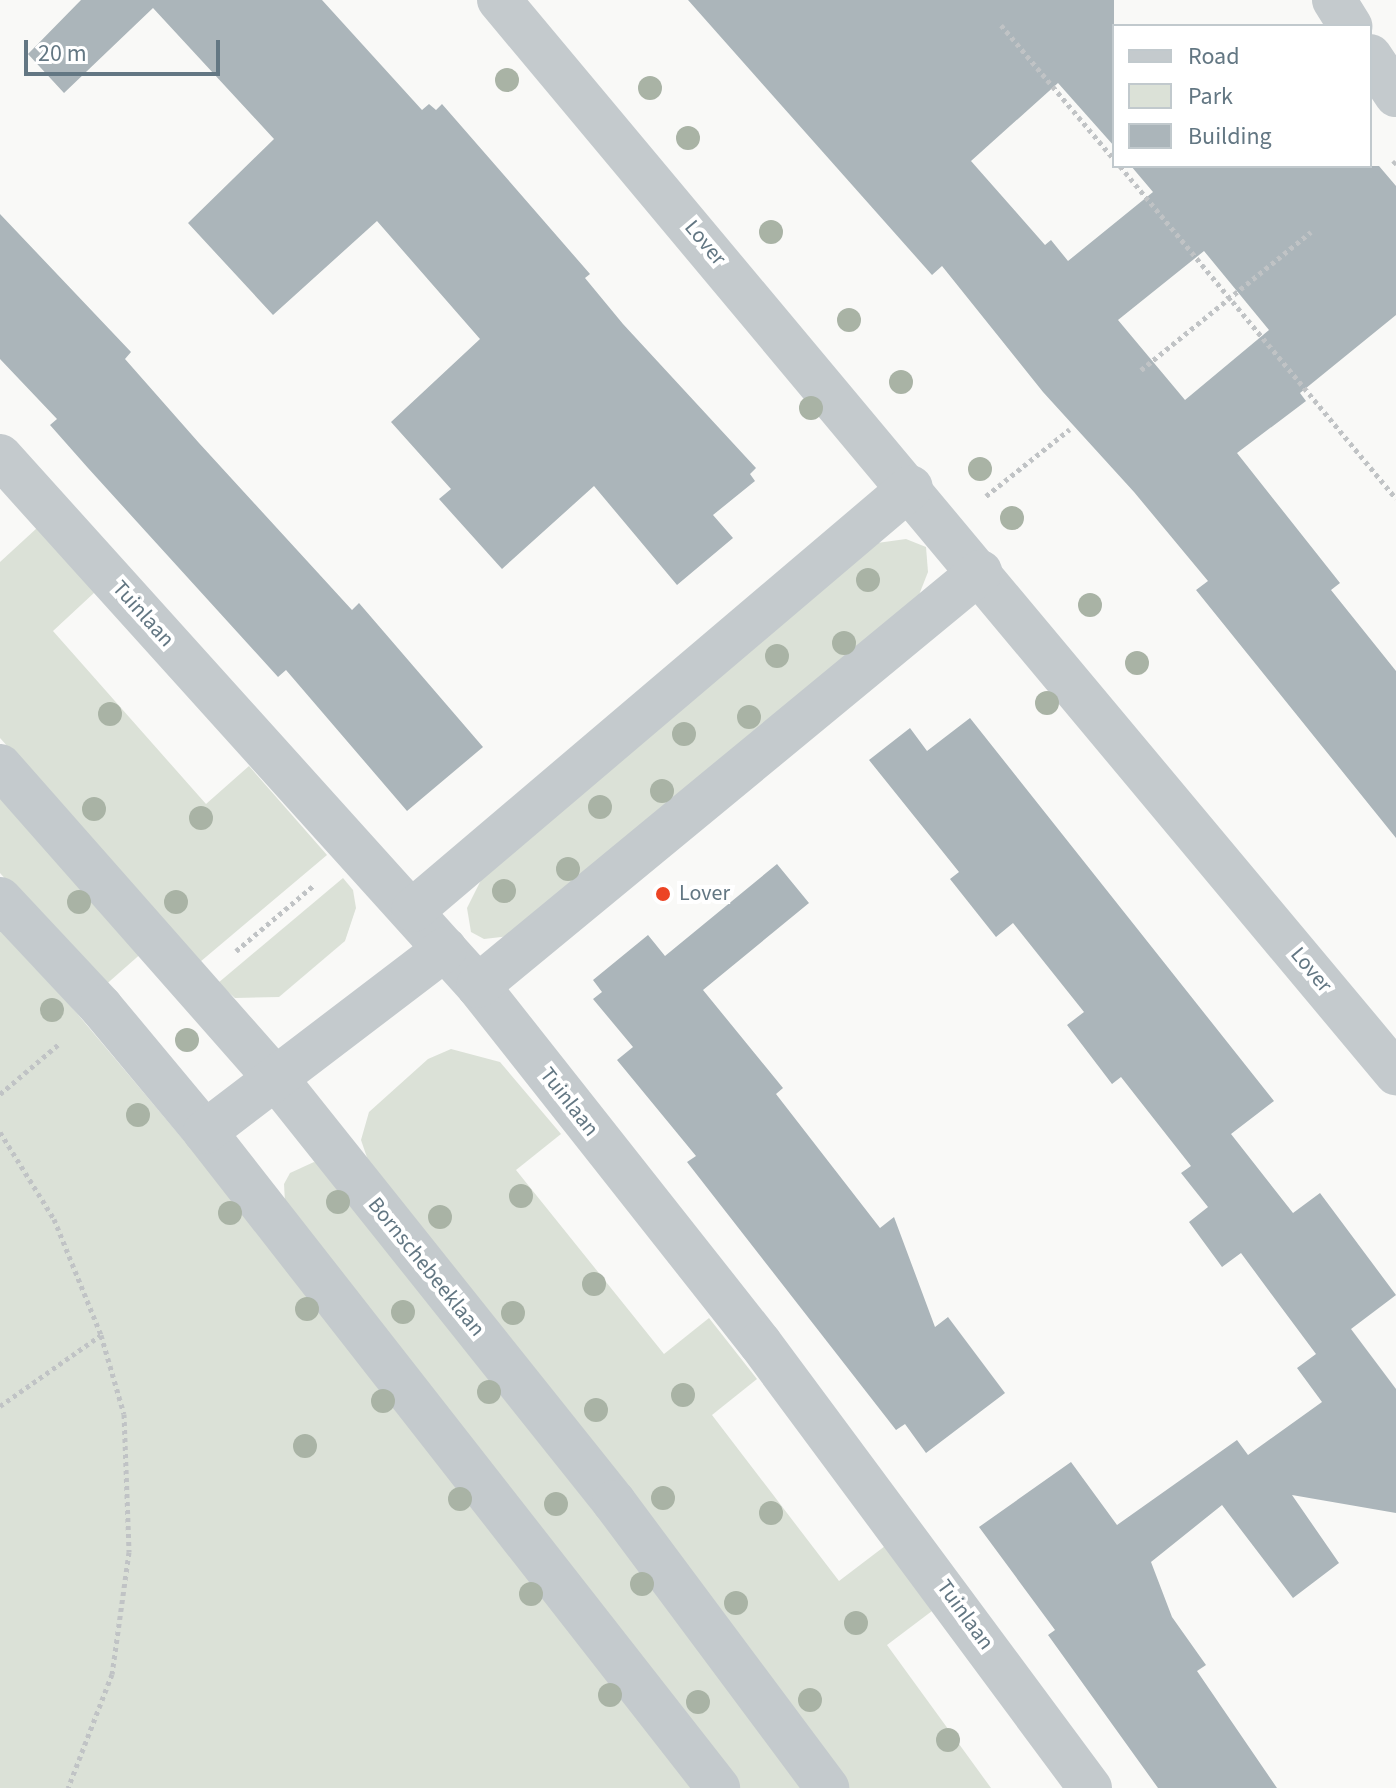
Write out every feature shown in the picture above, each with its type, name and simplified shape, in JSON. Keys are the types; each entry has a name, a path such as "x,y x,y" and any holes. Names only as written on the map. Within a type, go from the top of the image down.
{"street":[{"name":"Lover","path":"499,0 911,487 1396,1073"},
{"path":"1334,0 1349,24"},
{"path":"1372,59 1396,95"},
{"name":"Tuinlaan","path":"0,456 413,910 478,986 760,1343 1090,1788"},
{"path":"413,910 911,487"},
{"path":"478,986 980,572"},
{"name":"Bornschebeeklaan","path":"0,766 278,1081 614,1502 827,1788"},
{"path":"0,899 101,1007 205,1132 718,1788"},
{"path":"205,1132 278,1081 445,949"}],"path":[{"path":"1001,25 1112,157"},
{"path":"1122,168 1233,298 1396,498"},
{"path":"1141,370 1311,232"},
{"path":"945,529 1070,429"},
{"path":"0,1132 54,1219 101,1335 124,1414 129,1552 112,1674 68,1788"},
{"path":"0,1406 101,1335"}],"green space":[{"path":"37,528 95,592 53,631 206,804 249,766 327,855 200,962 0,738 0,562"},
{"path":"906,539 926,547 928,572 917,600 511,936 484,939 471,932 467,908 481,880 877,543"},
{"path":"0,786 144,951 102,988 0,873"},
{"path":"343,878 353,890 356,908 345,941 279,997 235,998 218,983"},
{"path":"0,922 374,1366 702,1788 0,1788"},
{"path":"451,1049 500,1062 561,1134 516,1170 664,1354 709,1318 757,1379 712,1415 839,1581 885,1546 932,1611 887,1645 991,1788 848,1788 372,1172 361,1140 369,1112 428,1059"},
{"path":"314,1162 325,1165 815,1788 739,1788 285,1202 284,1184 290,1173"}],"building":[{"path":"81,0 322,0 422,110 429,104 436,110 442,104 590,274 585,278 623,324 756,468 750,474 755,481 713,515 733,538 677,585 594,486 502,569 439,499 451,489 391,422 480,339 377,221 273,315 188,223 274,139 153,8 64,93 28,54"},
{"path":"688,0 1114,0 1112,144 1058,83 971,161 1045,245 1051,240 1068,261 1153,192 1133,168 1379,166 1396,186 1396,315 1300,393 1306,401 1237,453 1340,583 1331,590 1396,671 1396,838 1196,590 1208,581 1134,492 1043,392 942,266 932,275","holes":["1204,251 1269,330 1185,400 1118,320"]},
{"path":"0,214 131,352 125,359 199,443 352,610 359,603 483,747 407,811 286,670 278,677 88,468 50,425 57,419 0,359"},
{"path":"970,718 1274,1101 1231,1134 1293,1213 1320,1193 1396,1295 1351,1329 1396,1389 1396,1513 1292,1495 1339,1563 1293,1598 1222,1505 1151,1562 1172,1617 1206,1665 1197,1671 1277,1788 1158,1788 1048,1635 1055,1630 979,1527 1071,1462 1117,1525 1237,1440 1248,1455 1322,1402 1297,1368 1316,1354 1241,1253 1222,1267 1189,1222 1208,1207 1181,1173 1191,1166 1121,1077 1112,1084 1067,1025 1084,1012 1013,923 996,937 950,879 959,872 869,760 910,728 927,751"},
{"path":"777,864 809,903 703,990 783,1088 776,1094 880,1228 894,1217 935,1327 948,1317 1005,1393 926,1453 905,1424 896,1430 687,1162 696,1156 617,1060 633,1047 593,999 602,992 593,980 648,935 665,956"}],"place":[{"name":"Lover","path":"663,894"}]}
